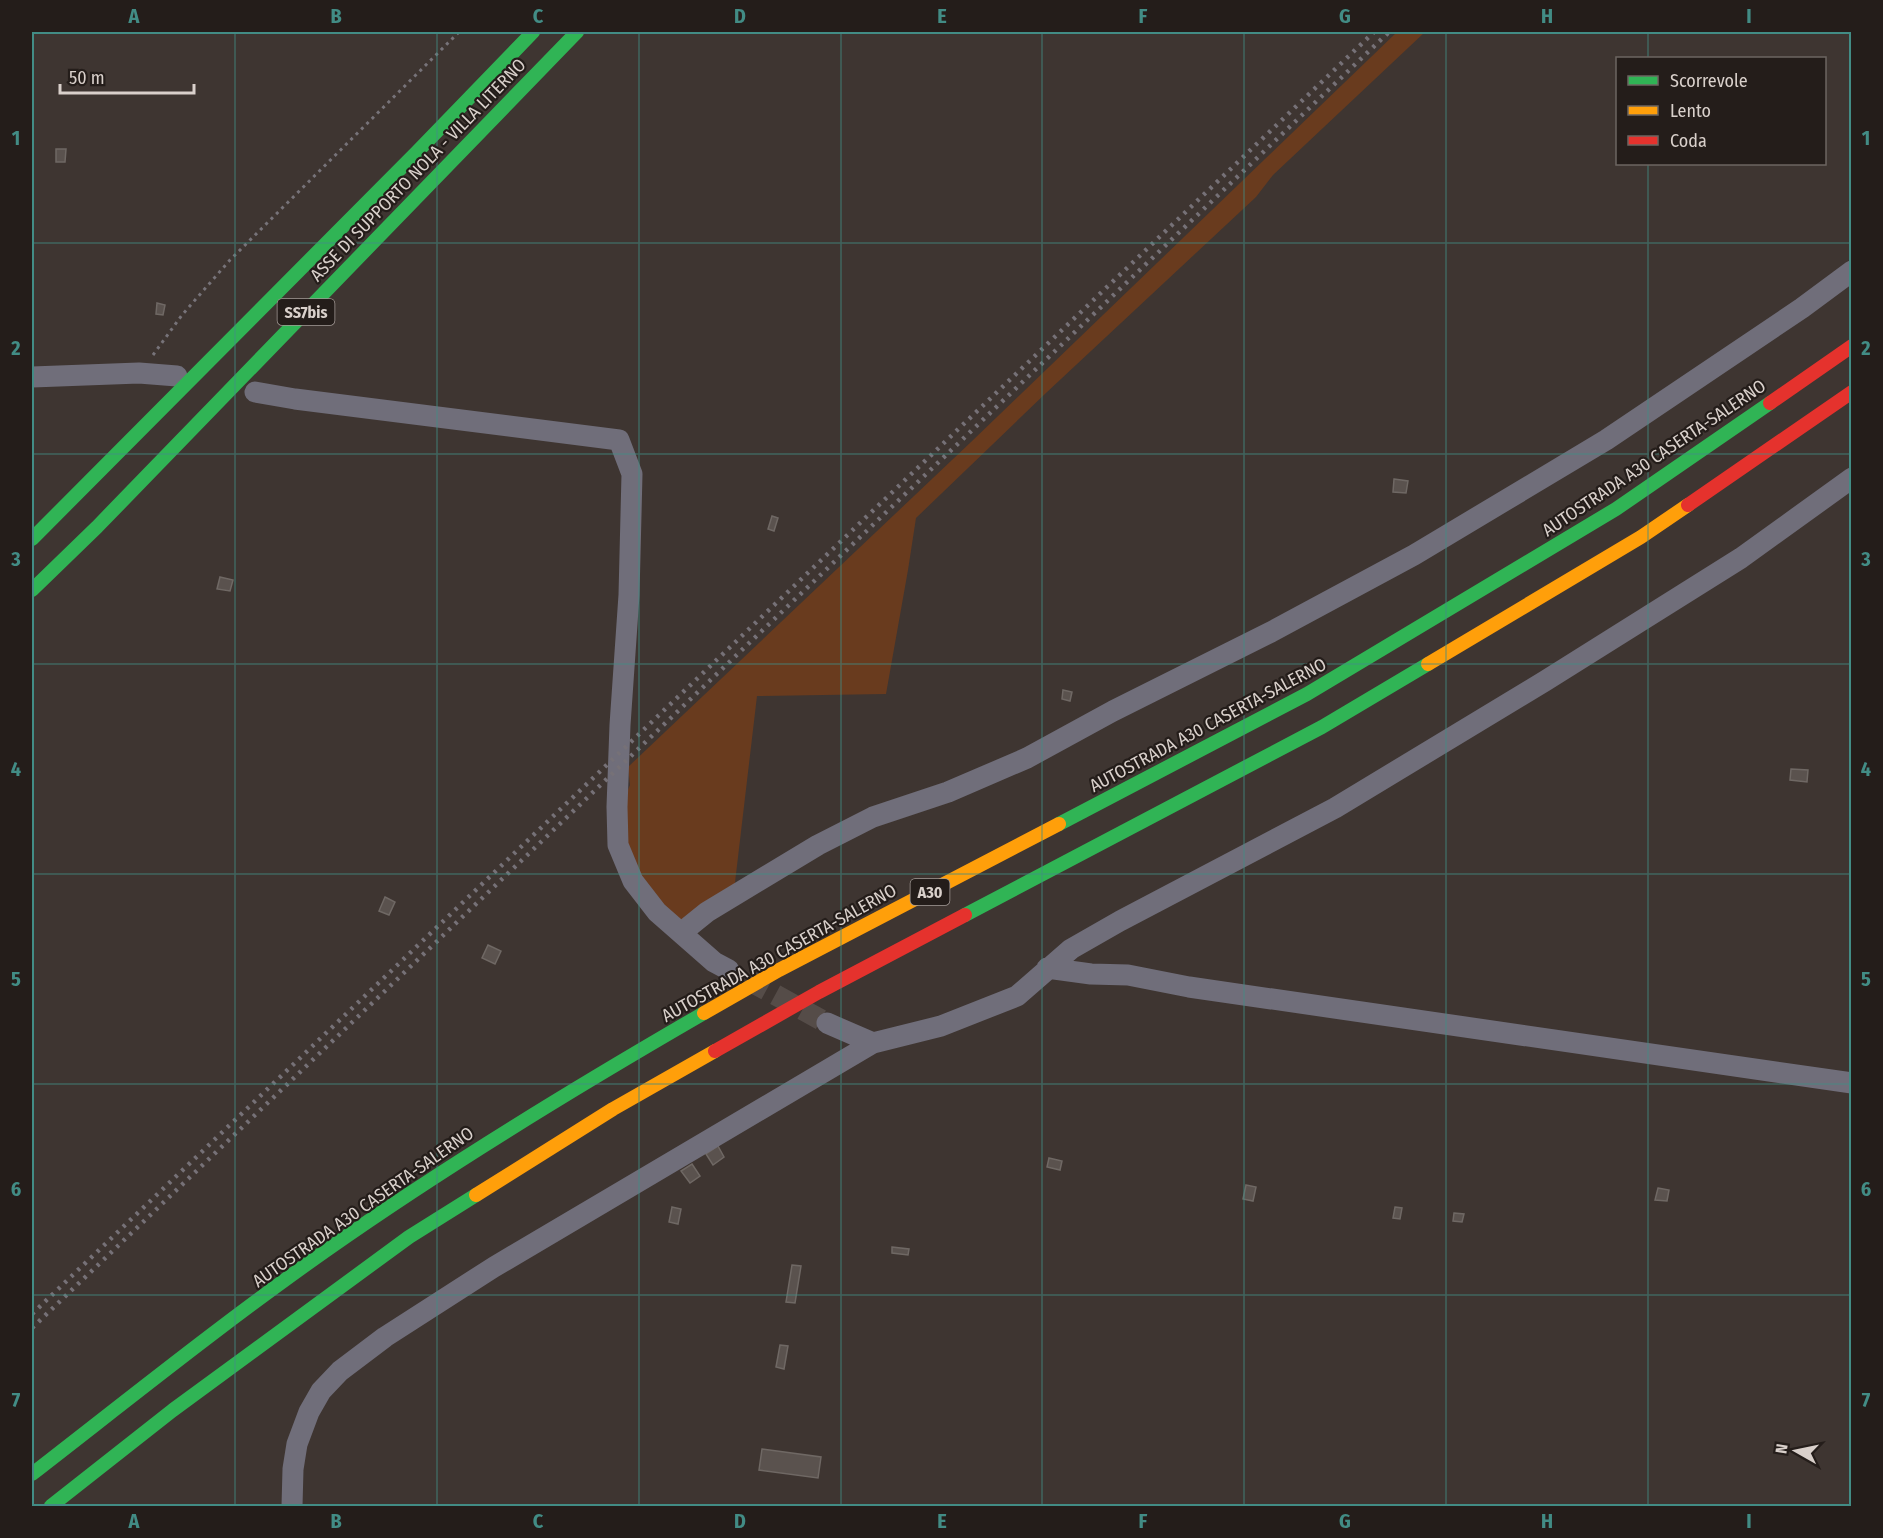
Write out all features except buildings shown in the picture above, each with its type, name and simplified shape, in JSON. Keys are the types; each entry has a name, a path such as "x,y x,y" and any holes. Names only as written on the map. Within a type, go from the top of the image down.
{"highway":[{"name":"ASSE DI SUPPORTO NOLA - VILLA LITERNO","path":"32,540 533,32"},
{"name":"ASSE DI SUPPORTO NOLA - VILLA LITERNO","path":"32,590 114,510 577,32"},
{"name":"AUTOSTRADA A30 CASERTA-SALERNO","path":"32,1474 203,1341 328,1249 480,1147 596,1075 779,970 1307,694 1616,509 1851,346"},
{"name":"A30","path":"51,1506 173,1410 409,1237 603,1115 819,992 1322,727 1641,537 1851,392"}],"street":[{"path":"681,933 707,912 827,840 873,817 948,792 1027,758 1414,555 1606,440 1802,308 1851,271"},
{"path":"32,377 139,373 177,376"},
{"path":"255,392 620,440 632,474 629,595 620,725 618,845 633,881 657,912 714,962 729,970"},
{"path":"292,1506 292,1469 297,1444 309,1412 321,1390 340,1371 385,1337 494,1267 873,1043 941,1026 1017,996 1071,949 1335,808 1535,687 1741,558 1851,478"},
{"path":"1047,968 1091,974 1128,975 1189,987 1851,1083"},
{"path":"826,1023 873,1043"}],"path":[{"path":"139,373 182,315 230,260 459,32"}],"shaded area":[{"path":"1397,32 1425,32 1273,175 1256,197 916,518 886,694 757,696 734,891 682,921 663,909 636,874 622,844 624,799 630,785 628,767 971,442"}],"tunnel":[{"path":"748,980 827,1023"}],"railway":[{"path":"32,1314 1374,32"},
{"path":"32,1328 1389,32"}],"traffic: fast":[{"path":"32,539 417,152 533,32"},
{"path":"32,590 97,527 577,32"},
{"path":"1059,824 1307,694 1616,509 1770,403"},
{"path":"965,915 1322,727 1428,664"},
{"path":"32,1474 253,1303 374,1217 513,1127 704,1013"},
{"path":"51,1506 173,1410 409,1237 476,1195"}],"traffic: slow":[{"path":"1428,664 1641,537 1688,505"},
{"path":"704,1013 779,970 1059,824"},
{"path":"476,1195 613,1109 715,1051"}],"traffic: jam":[{"path":"1770,403 1852,346"},
{"path":"1688,505 1852,392"},
{"path":"715,1051 819,992 965,915"}]}
